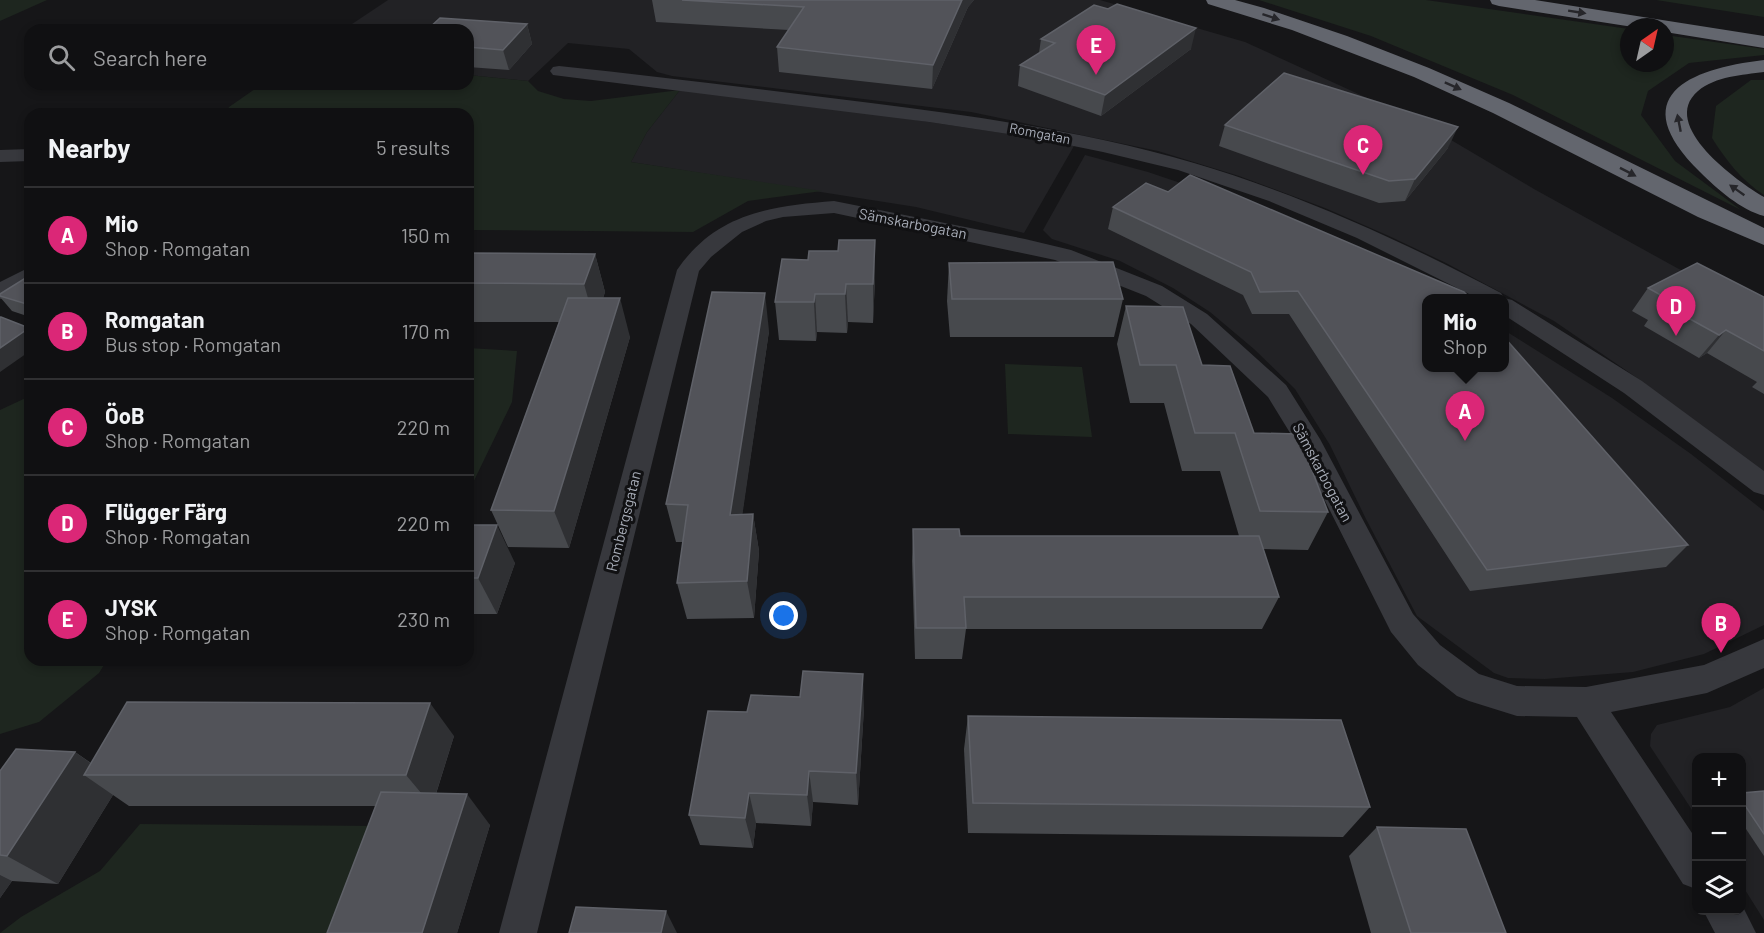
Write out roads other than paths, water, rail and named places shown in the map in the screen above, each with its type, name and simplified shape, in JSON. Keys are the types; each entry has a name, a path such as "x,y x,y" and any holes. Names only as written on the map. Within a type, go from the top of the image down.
{"highway":[{"path":"1215,0 1320,33 1456,87 1764,237"},
{"path":"1499,0 1764,42"},
{"path":"1593,0 1764,27"},
{"path":"1764,66 1719,74 1702,81 1688,88 1677,109 1682,137 1694,154 1718,176 1764,208"}],"street":[{"name":"Romgatan","path":"559,71 966,120 1137,154 1234,182 1321,214 1383,240 1485,294"},
{"path":"0,156 24,155"},
{"name":"Sämskarbogatan","path":"834,207 1025,245 1063,255 1154,291 1199,319 1277,391 1307,439 1401,623 1430,655 1469,686 1517,701 1587,702"},
{"name":"Rombergsgatan","path":"518,933 688,270 703,252 719,239 735,228 759,217 783,211 834,207"},
{"path":"0,292 24,278"},
{"path":"1509,308 1633,387 1764,485"},
{"path":"1692,865 1587,702 1707,679 1764,653"},
{"path":"1725,915 1737,933"}],"place":[{"name":"JYSK","path":"1096,75"},
{"name":"ÖoB","path":"1363,175"},
{"name":"Flügger Färg","path":"1676,336"},
{"name":"Mio","path":"1465,441"},
{"name":"Romgatan","path":"1721,653"}]}
